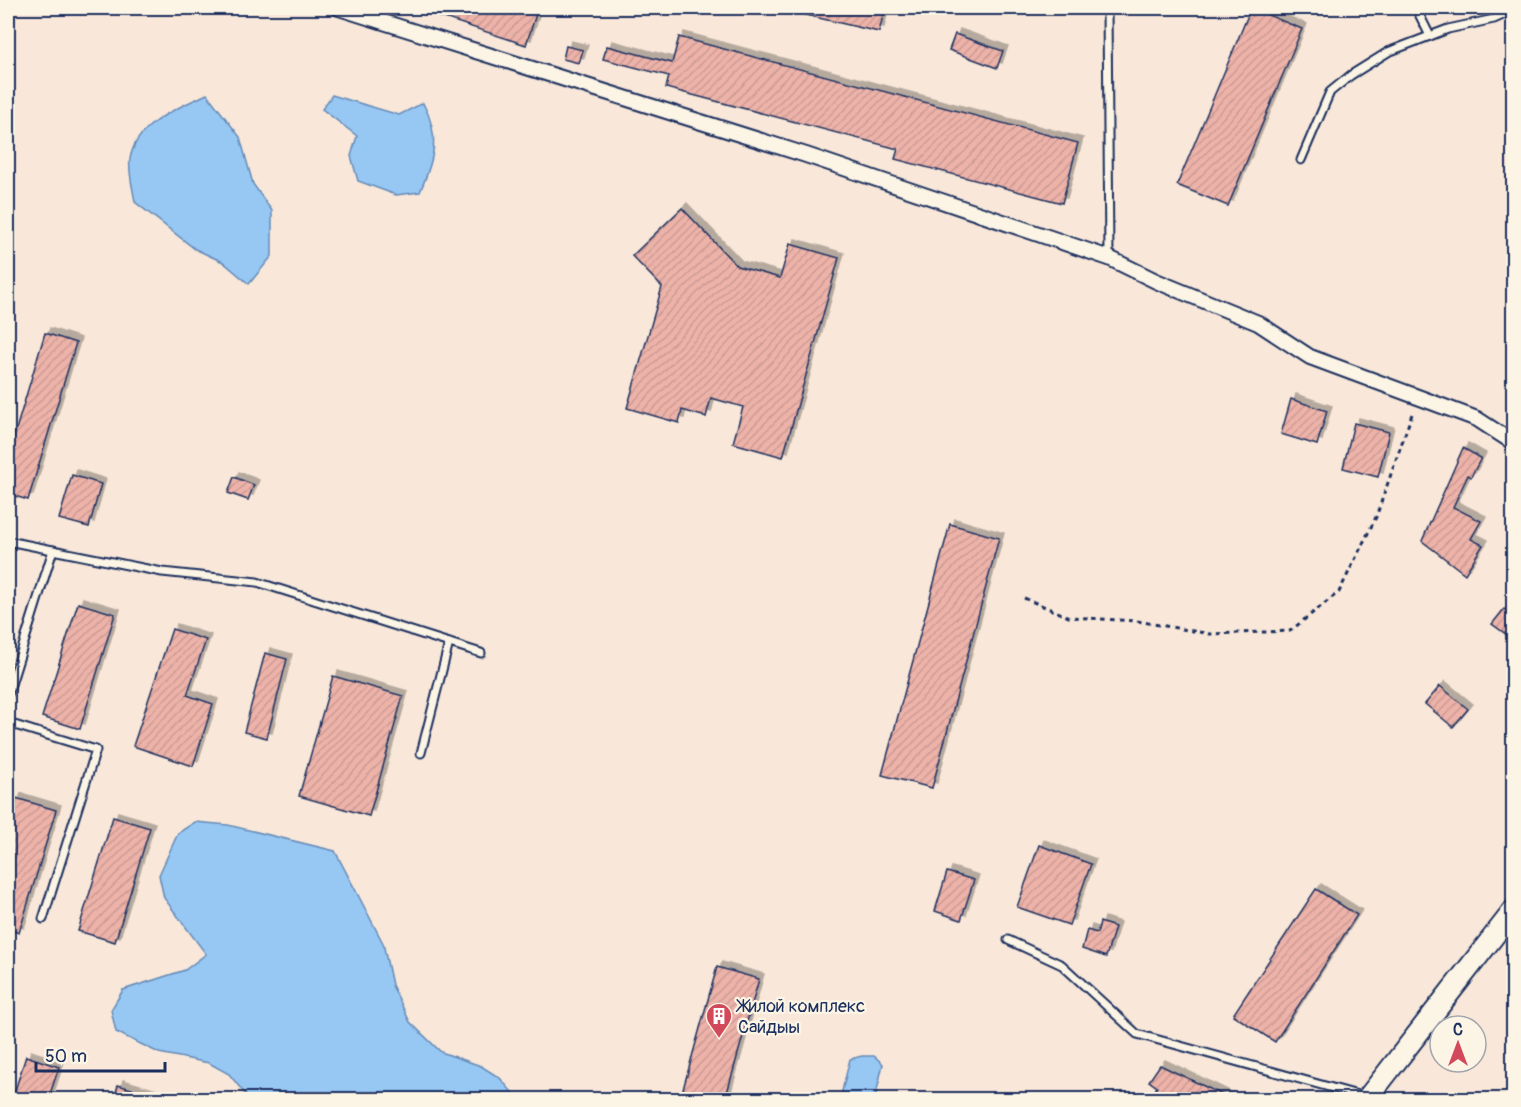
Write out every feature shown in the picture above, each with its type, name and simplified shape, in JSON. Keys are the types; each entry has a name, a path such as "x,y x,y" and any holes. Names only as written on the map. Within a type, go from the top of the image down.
{"main road":[{"path":"1366,1099 1514,910"}],"street":[{"path":"339,8 794,151 1109,258 1156,281 1258,323 1310,357 1418,395 1477,419 1514,443"}],"lane":[{"path":"1107,8 1109,258"},
{"path":"1416,8 1430,36"},
{"path":"1301,160 1330,92 1351,75 1388,52 1430,36 1494,19 1514,10"},
{"path":"8,541 162,572 258,582 481,653"},
{"path":"8,694 53,550"},
{"path":"421,753 449,643"},
{"path":"8,723 96,750 43,919"},
{"path":"1008,940 1062,965 1137,1034 1366,1099"}],"path":[{"path":"1024,598 1069,617 1137,621 1210,634 1290,631 1339,592 1376,517 1418,395"}],"water":[{"path":"207,94 240,137 253,184 272,211 272,256 249,284 223,262 195,249 135,202 130,175 130,159 140,136 149,126 171,111"},
{"path":"332,95 399,115 423,103 432,127 434,148 420,192 396,195 358,181 351,156 357,136 322,109"},
{"path":"195,822 228,825 335,851 383,943 392,985 410,1022 441,1052 481,1066 500,1078 518,1099 249,1099 229,1074 209,1063 159,1053 116,1032 111,1010 123,990 185,970 206,954 164,898 159,875 178,833"},
{"path":"874,1056 883,1064 875,1099 840,1099 850,1059"}],"building":[{"path":"420,8 538,8 526,45 420,10"},
{"path":"798,8 885,8 879,32 797,13"},
{"path":"1251,8 1302,29 1228,206 1177,185"},
{"path":"955,34 1003,51 997,68 949,50"},
{"path":"679,37 1078,143 1062,203 895,159 898,149 666,88 669,76 603,59 607,46 672,63"},
{"path":"566,46 583,50 579,63 563,59"},
{"path":"682,208 737,266 780,278 790,244 839,258 783,457 733,443 743,407 711,398 706,417 682,410 679,423 627,408 662,287 632,256"},
{"path":"45,333 76,343 28,500 8,494 8,456"},
{"path":"1291,399 1327,411 1317,445 1281,434"},
{"path":"1354,423 1389,432 1378,477 1343,468"},
{"path":"1463,448 1481,458 1471,477 1468,475 1453,507 1481,521 1471,539 1483,545 1465,574 1422,541"},
{"path":"72,475 101,484 89,527 59,519"},
{"path":"234,477 254,485 248,500 228,493"},
{"path":"950,524 999,538 932,788 882,775"},
{"path":"78,603 115,614 80,729 42,717"},
{"path":"1504,609 1514,616 1514,640 1492,624"},
{"path":"172,629 206,640 187,695 213,704 193,766 133,746"},
{"path":"265,653 287,659 267,738 244,732"},
{"path":"333,676 403,696 369,816 299,796"},
{"path":"1440,686 1468,709 1453,727 1425,704"},
{"path":"16,798 56,810 19,933 8,929 8,825"},
{"path":"113,817 150,828 115,942 78,931"},
{"path":"1039,845 1091,864 1069,925 1017,907"},
{"path":"947,872 974,880 961,920 935,911"},
{"path":"1316,889 1357,915 1275,1042 1233,1015"},
{"path":"1100,922 1115,927 1106,957 1082,949 1087,930 1097,933"},
{"name":"Жилой комплекс Сайдыы","path":"717,967 759,979 725,1100 680,1100"},
{"path":"26,1056 59,1067 48,1100 12,1100"},
{"path":"1160,1065 1233,1100 1149,1100 1157,1087 1149,1081"},
{"path":"118,1085 155,1096 154,1100 114,1100"}],"place":[{"name":"Жилой комплекс Сайдыы","path":"719,1039"}]}
